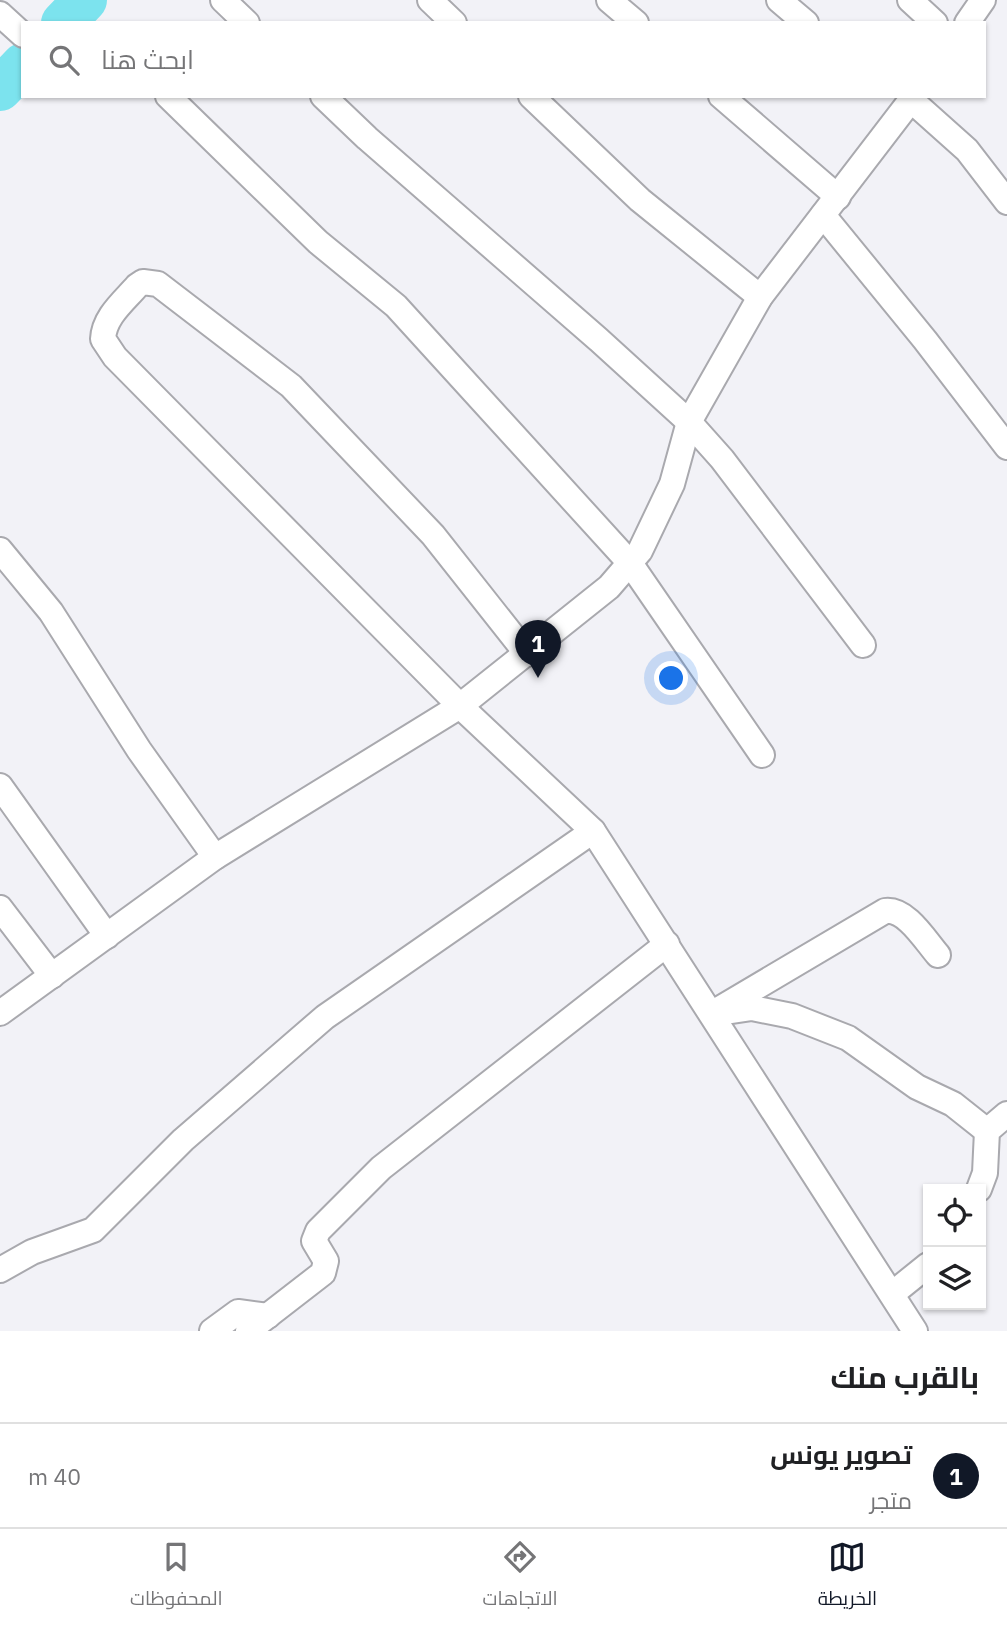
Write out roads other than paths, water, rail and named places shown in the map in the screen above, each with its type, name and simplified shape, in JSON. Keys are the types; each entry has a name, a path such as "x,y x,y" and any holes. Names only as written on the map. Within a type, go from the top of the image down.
{"street":[{"path":"223,0 245,21"},
{"path":"430,0 452,21"},
{"path":"609,0 634,21"},
{"path":"779,0 804,21"},
{"path":"910,0 933,21"},
{"path":"968,21 983,0"},
{"path":"0,14 21,33"},
{"path":"170,98 318,242 396,306 630,563 762,755"},
{"path":"325,98 689,422 722,459 863,645"},
{"path":"533,98 640,200 760,298"},
{"path":"723,98 831,206 925,340 1007,447"},
{"path":"0,1013 215,857 460,706 610,587 640,551 671,484 689,422 760,298 831,206 906,100 967,150 1007,202"},
{"path":"527,654 433,535 291,386 158,284 143,282 137,286 103,328 103,339 115,357 460,706 593,831 915,1331"},
{"path":"0,550 51,612 139,750 215,857"},
{"path":"0,786 107,936"},
{"path":"0,1270 32,1252 93,1230 183,1140 325,1017 593,831"},
{"path":"0,908 52,976"},
{"path":"712,1014 885,911 893,910 904,916 939,955"},
{"path":"212,1331 238,1312 258,1324 323,1273 326,1261 314,1241 318,1231 381,1168 667,944"},
{"path":"712,1014 752,1008 792,1016 848,1038 917,1087 953,1104 987,1131"},
{"path":"981,1184 985,1173 987,1131 1007,1114"},
{"path":"892,1294 923,1269"}],"waterway":[{"path":"65,21 85,0"},
{"path":"0,89 21,67"}],"place":[{"name":"تصوير يونس","path":"538,678"}]}
